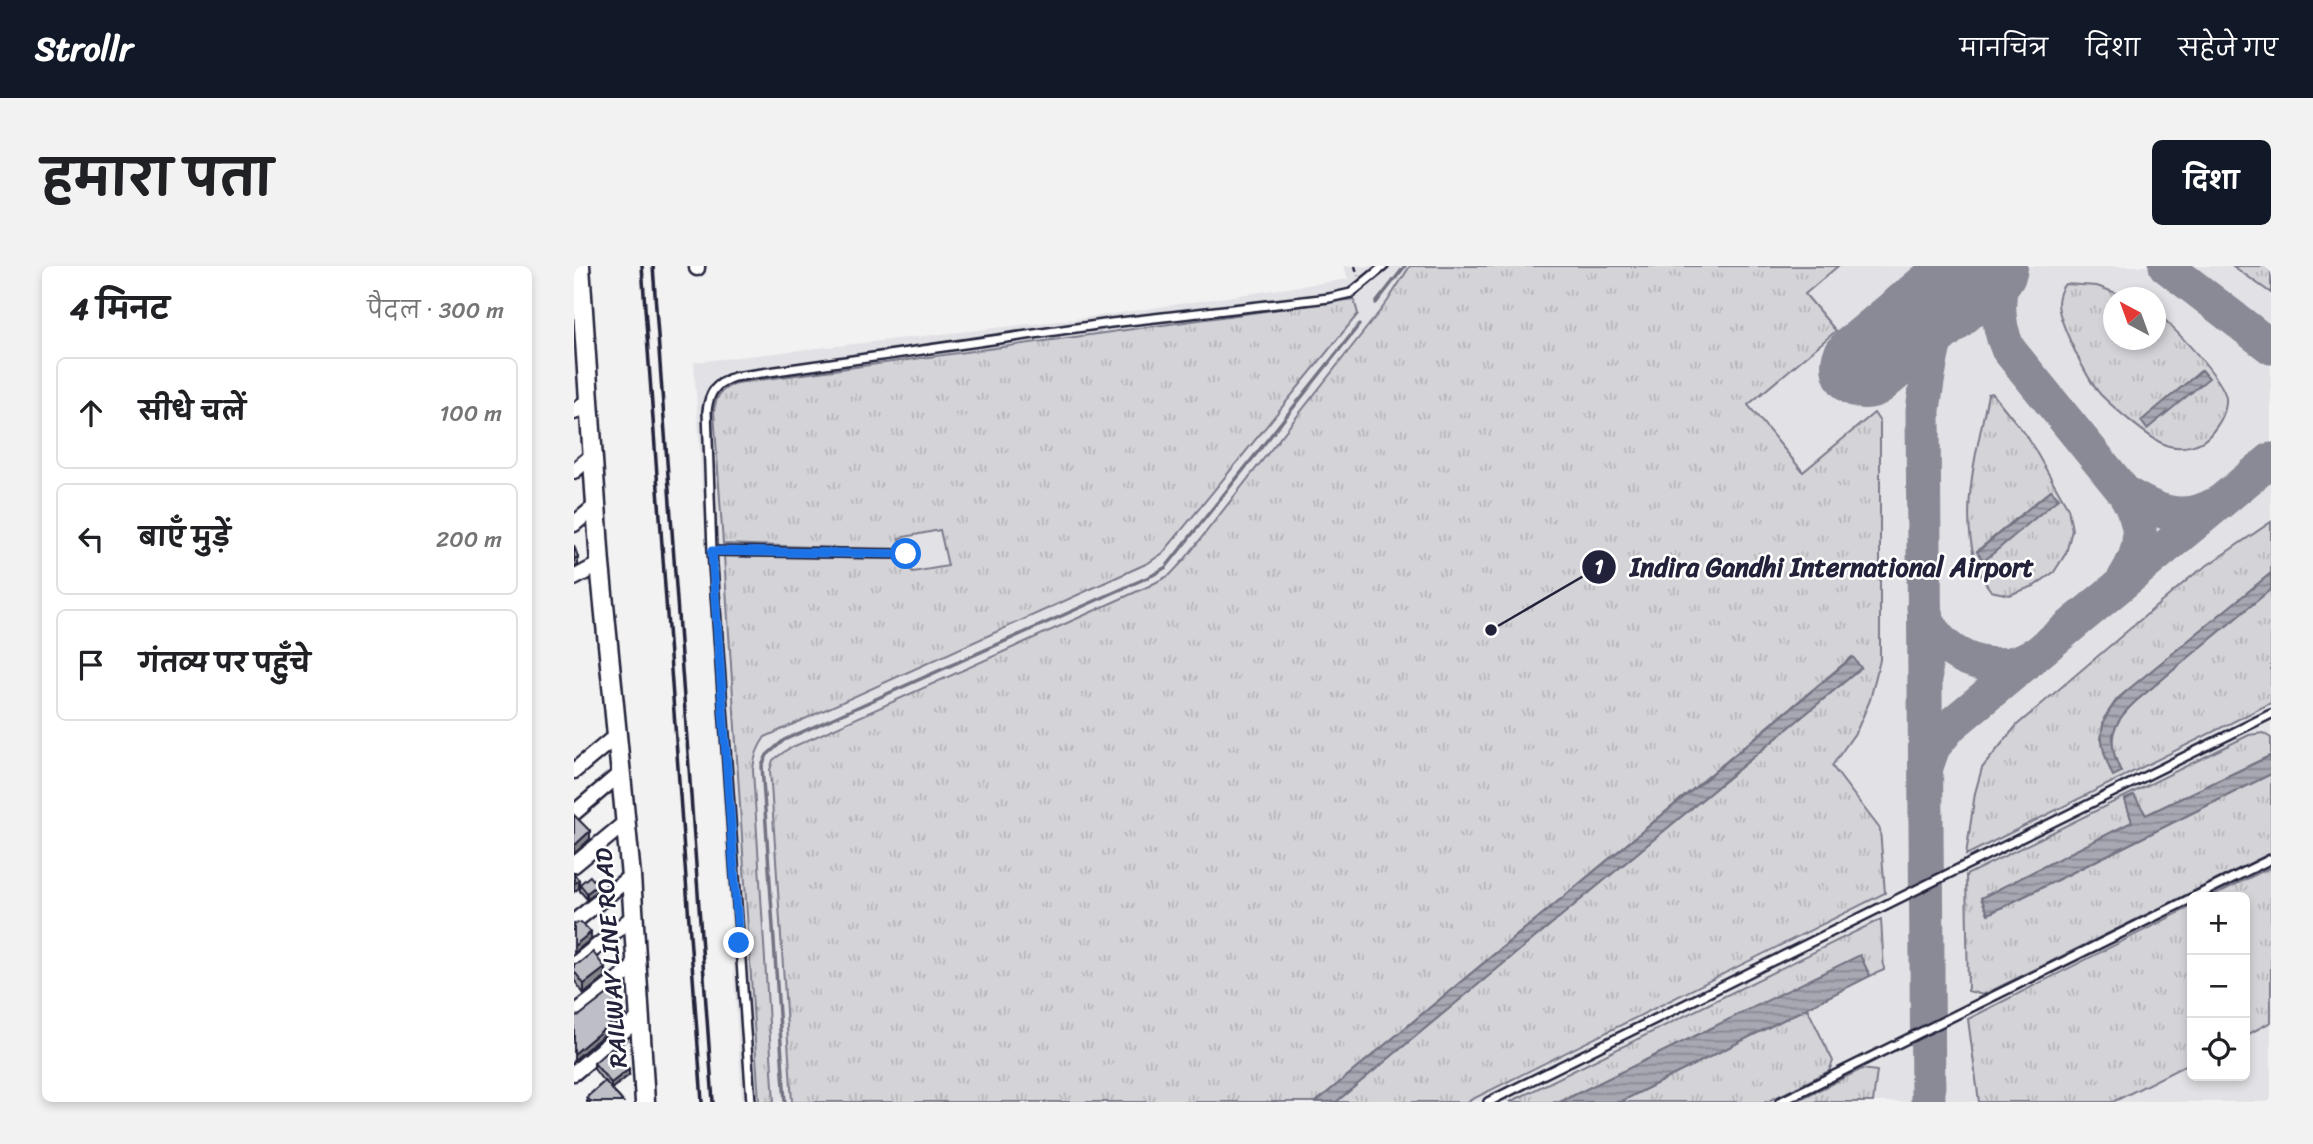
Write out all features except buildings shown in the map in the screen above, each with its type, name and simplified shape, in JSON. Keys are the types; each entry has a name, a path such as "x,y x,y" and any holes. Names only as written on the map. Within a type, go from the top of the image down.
{"street":[{"name":"RAILWAY LINE ROAD","path":"580,266 580,348 589,400 600,564 631,876 645,1102"},
{"path":"574,412 589,400"},
{"path":"574,471 594,454"},
{"path":"574,524 597,505"},
{"path":"574,578 600,564"},
{"path":"574,771 616,736"},
{"path":"574,813 622,772"},
{"path":"574,865 626,822"},
{"path":"574,922 631,876"},
{"path":"574,965 633,917"},
{"path":"574,1014 635,966"},
{"path":"574,1073 639,1018"}],"lane":[{"path":"751,1102 712,551 706,411 713,388 734,377 1111,323 1329,298 1351,293 1384,266"},
{"path":"712,551 906,554"},
{"path":"1488,1102 2271,715"},
{"path":"2205,892 2271,859"},
{"path":"1780,1102 2187,901"}],"shaded area":[{"path":"1344,266 2271,266 2271,1102 742,1102 694,362 1092,317 1348,279"},
{"path":"2202,370 2209,378 2147,429 2141,421"},
{"path":"2051,490 2059,498 1984,561 1977,552"},
{"path":"2271,573 2271,589 2136,701 2121,717 2116,725 2113,742 2121,772 2113,776 2103,750 2102,739 2102,729 2110,709 2129,689"},
{"path":"1853,657 1861,668 1336,1102 1316,1102"},
{"path":"2270,756 2271,774 1988,914 1981,898 2132,822 2125,800 2134,795 2146,815"},
{"path":"1860,955 1870,976 1620,1102 1560,1102"}],"green space":[{"path":"1410,266 1838,266 1805,294 1836,331 1748,405 1803,472 1874,413 1880,422 1880,660 1870,700 1857,730 1832,766 1880,829 1885,893 1467,1102 1336,1102 1861,668 1852,657 1316,1102 792,1102 770,770 773,760 788,749 1170,575 1387,302"},
{"path":"2233,266 2271,266 2271,293"},
{"path":"2065,284 2103,288 2103,350 2166,350 2166,321 2207,365 2223,389 2225,408 2216,428 2209,436 2190,446 2169,446 2144,432 2101,395 2068,336 2059,312 2060,293","holes":["2203,371 2208,378 2147,428"]},
{"path":"1354,299 1358,314 1163,553 1148,563 765,737 756,753 753,770 774,1102 759,1102 724,556 898,559 913,572 948,566 940,530 899,538 899,550 723,544 714,411 721,393 737,383"},
{"path":"1992,393 2027,436 2068,508 2072,530 2066,553 2054,572 2034,586 2009,595 1991,591 1979,570 1969,521 1973,469 1988,394","holes":["2051,490 2058,498 1983,561 1977,551"]},
{"path":"2271,522 2271,573 2117,699 2104,718 2101,739 2121,772 2112,742 2113,733 2121,717 2136,701 2271,589 2271,703 1966,855 1975,793 1982,768 2017,725 2193,575"},
{"path":"2263,733 2271,738 2271,758 2269,756 2146,815 2134,796 2125,799 2132,822 1981,898 1989,914 2271,774 2271,853 2187,892 2187,894 1983,995 1968,991 1966,875 2249,735"},
{"path":"2271,867 2271,1022 2250,1033 2250,892 2220,892"},
{"path":"2187,909 2187,1065 2113,1102 1979,1102 1968,1019"},
{"path":"1881,919 1884,970 1870,976 1860,956 1560,1102 1510,1102"},
{"path":"1807,1008 1833,1061 1829,1071 1767,1102 1620,1102"},
{"path":"1862,1069 1877,1071 1873,1102 1794,1102"}],"waterway":[{"path":"1376,303 1405,266"},
{"path":"785,1102 762,766 767,755 784,740 1166,567 1359,325"}],"taxiway":[{"path":"1928,1102 1923,410 1932,352 1947,310 1965,285 1985,266"},
{"path":"2007,266 1999,308 2001,328 2008,349 2125,493 2136,515 2139,546 2124,579"},
{"path":"2166,266 2271,347"},
{"path":"1926,767 1933,747 1951,725 2271,460"},
{"path":"2125,493 2169,513 2192,513 2216,504"},
{"path":"1924,608 1929,624 1939,639 1966,658 1999,665 2031,656"}],"runway":[{"path":"1865,365 1984,266"}],"railway":[{"path":"642,266 702,1102"},
{"path":"653,266 713,1102"}],"place":[{"name":"Indira Gandhi International Airport","path":"1491,630"}],"route":[{"path":"739,943 712,551 906,554"}]}
